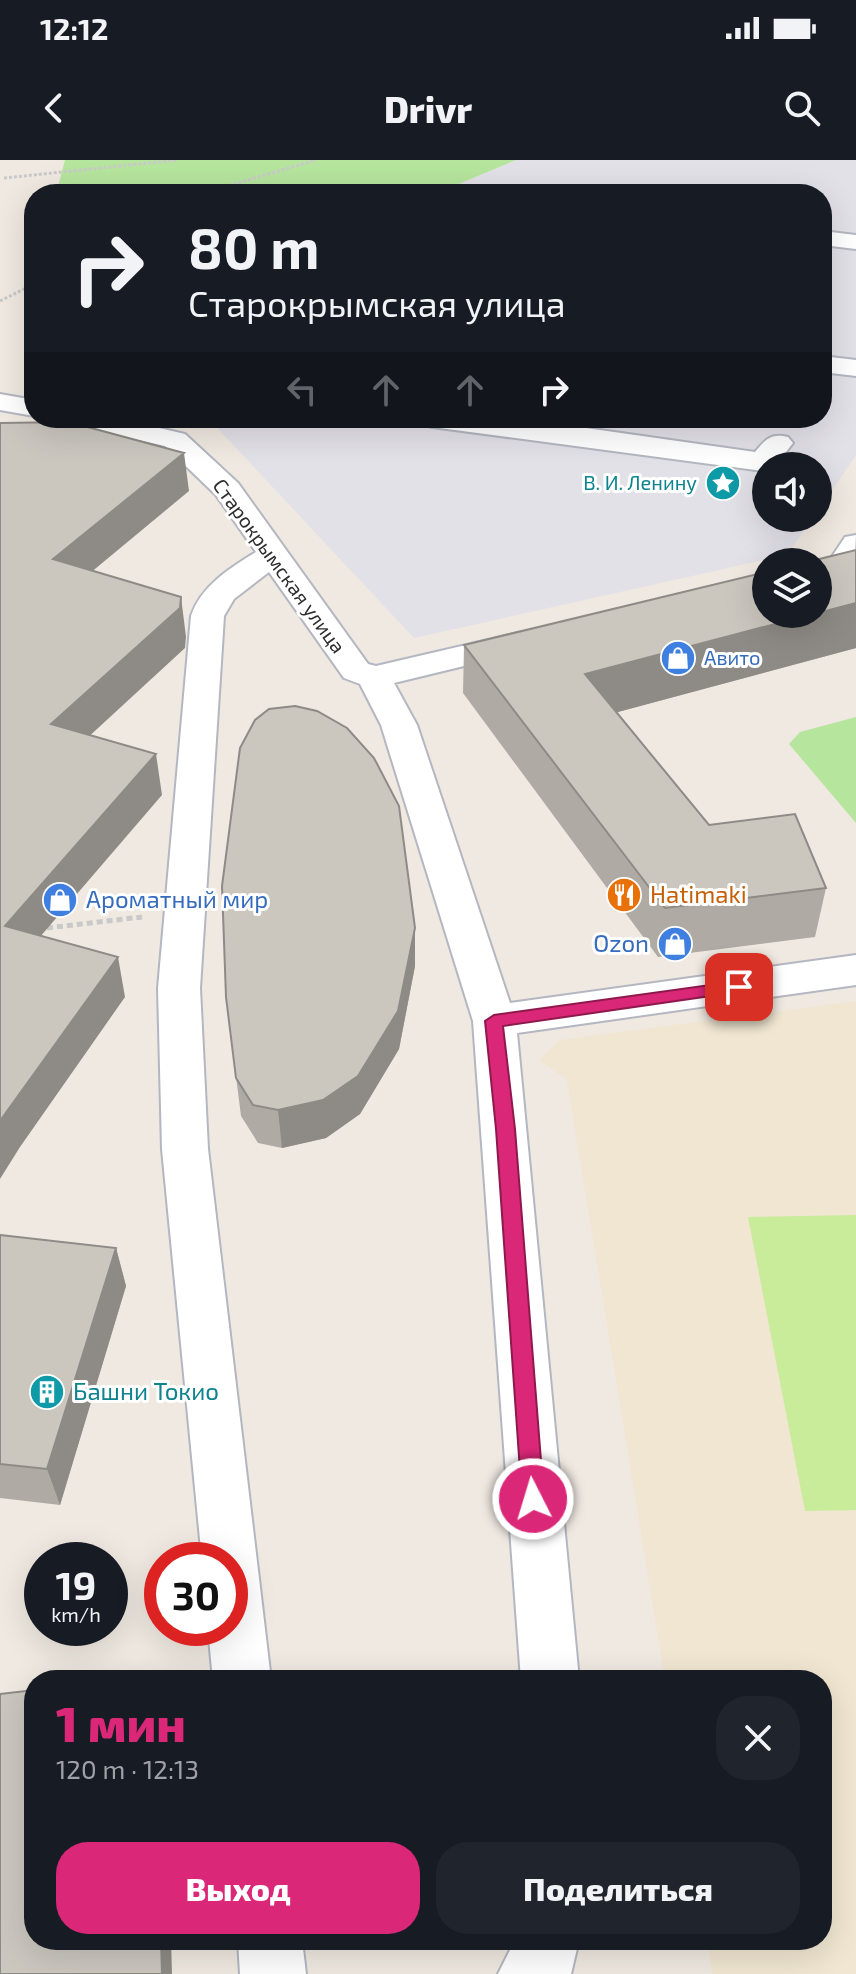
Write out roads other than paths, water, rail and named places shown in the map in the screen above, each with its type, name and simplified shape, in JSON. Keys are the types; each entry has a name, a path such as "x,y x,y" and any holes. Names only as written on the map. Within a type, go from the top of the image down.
{"street":[{"path":"832,239 856,242"},
{"path":"832,365 856,368"},
{"path":"584,428 763,462 778,443"},
{"name":"Старокрымская улица","path":"182,429 356,671 374,677"},
{"path":"832,568 843,565 856,544"},
{"path":"228,1542 185,1149 179,988 195,759 200,729 205,624 212,603 255,565 275,555"},
{"path":"549,1670 494,1021 399,725 374,677 555,634"},
{"path":"494,1021 856,970"},
{"path":"239,1646 241,1670"},
{"path":"271,1950 273,1974"},
{"path":"531,1974 543,1963 545,1950"}],"place":[{"name":"В. И. Ленину","path":"723,483"},
{"name":"Авито","path":"678,658"},
{"name":"Hatimaki","path":"624,895"},
{"name":"Ароматный мир","path":"60,900"},
{"name":"Ozon","path":"675,944"},
{"name":"Башни Токио","path":"47,1392"}]}
